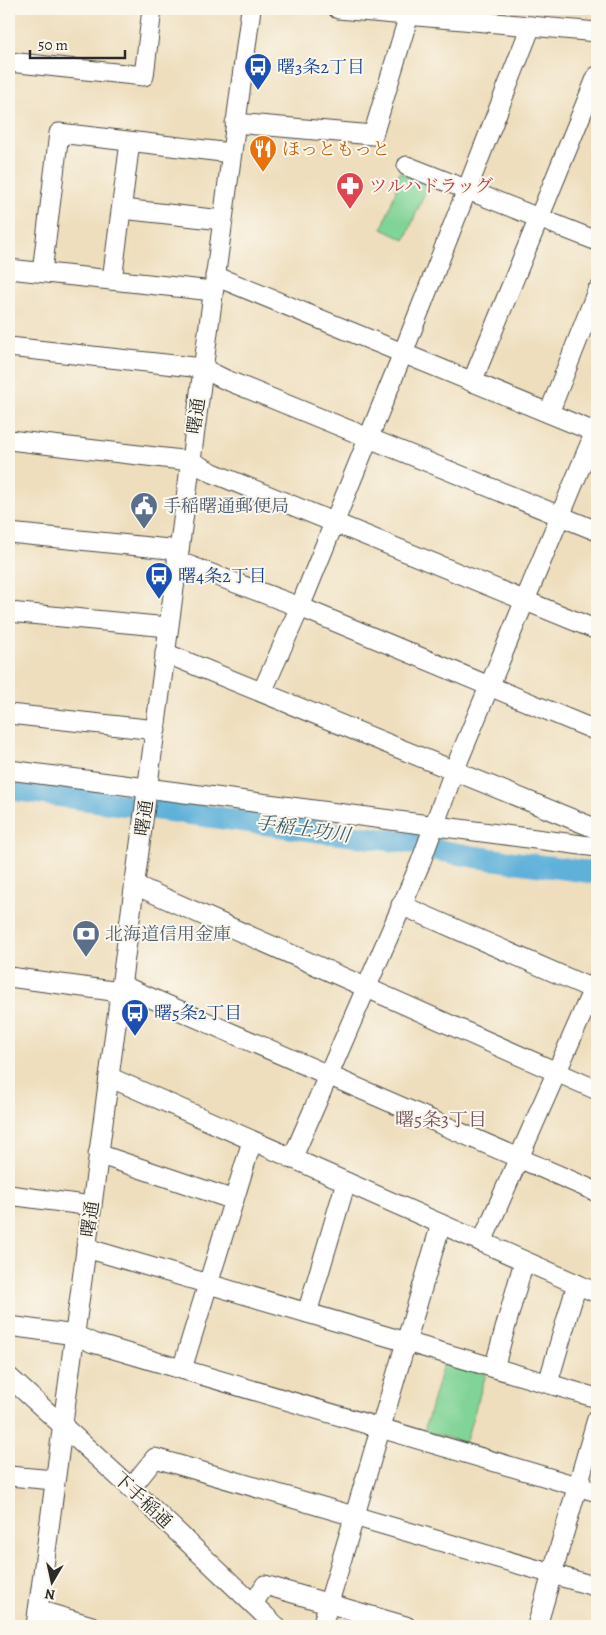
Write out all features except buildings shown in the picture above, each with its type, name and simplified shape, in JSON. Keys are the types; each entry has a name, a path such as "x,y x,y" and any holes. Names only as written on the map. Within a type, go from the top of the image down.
{"street":[{"path":"9,62 144,76 152,9"},
{"name":"曙通","path":"37,1618 251,9"},
{"path":"338,9 409,15 431,13 531,26 597,32"},
{"path":"236,122 373,134 409,15"},
{"path":"262,692 300,607 369,438 531,26"},
{"path":"472,382 597,76"},
{"path":"42,272 59,133 231,153"},
{"path":"112,280 130,142"},
{"path":"407,166 597,241"},
{"path":"122,209 222,220"},
{"path":"9,269 112,280 214,283 403,353 596,433 454,771 420,864 292,1159"},
{"path":"549,413 597,291"},
{"path":"9,347 202,368 224,379 597,531"},
{"path":"9,440 190,461 213,473 597,630"},
{"path":"9,533 178,555 597,731"},
{"path":"9,612 168,627"},
{"path":"166,653 597,829"},
{"path":"9,714 156,730"},
{"path":"9,770 148,792 432,831 597,847"},
{"path":"135,885 597,1090"},
{"path":"402,905 596,986 556,1072 482,1242"},
{"path":"9,977 120,989 328,1075 597,1192"},
{"path":"109,1077 597,1293"},
{"path":"182,1369 252,1141"},
{"path":"98,1154 234,1200"},
{"path":"307,1313 346,1182"},
{"path":"9,1195 92,1206"},
{"path":"322,1626 441,1224"},
{"path":"86,1248 597,1398"},
{"path":"494,1368 524,1261"},
{"path":"548,1383 576,1284"},
{"path":"9,1326 75,1334 93,1343 597,1492"},
{"name":"下手稲通","path":"9,1377 131,1488 276,1626"},
{"path":"537,1626 597,1419"},
{"path":"131,1488 155,1458 597,1587"},
{"path":"9,1476 54,1480"},
{"path":"253,1604 265,1585 406,1626"},
{"path":"37,1618 92,1626"}],"green space":[{"path":"399,172 428,185 405,240 382,229 395,193"},
{"path":"444,1361 486,1374 465,1443 424,1431"}],"waterway":[{"name":"手稲土功川","path":"9,789 414,843 431,849 476,857 597,873"}],"place":[{"name":"曙3条2丁目","path":"258,91"},
{"name":"ほっともっと","path":"263,173"},
{"name":"ツルハドラッグ","path":"350,210"},
{"name":"手稲曙通郵便局","path":"144,530"},
{"name":"曙4条2丁目","path":"159,600"},
{"name":"北海道信用金庫","path":"86,958"},
{"name":"曙5条2丁目","path":"135,1037"}],"district":[{"name":"曙5条3丁目","path":"441,1120"}]}
